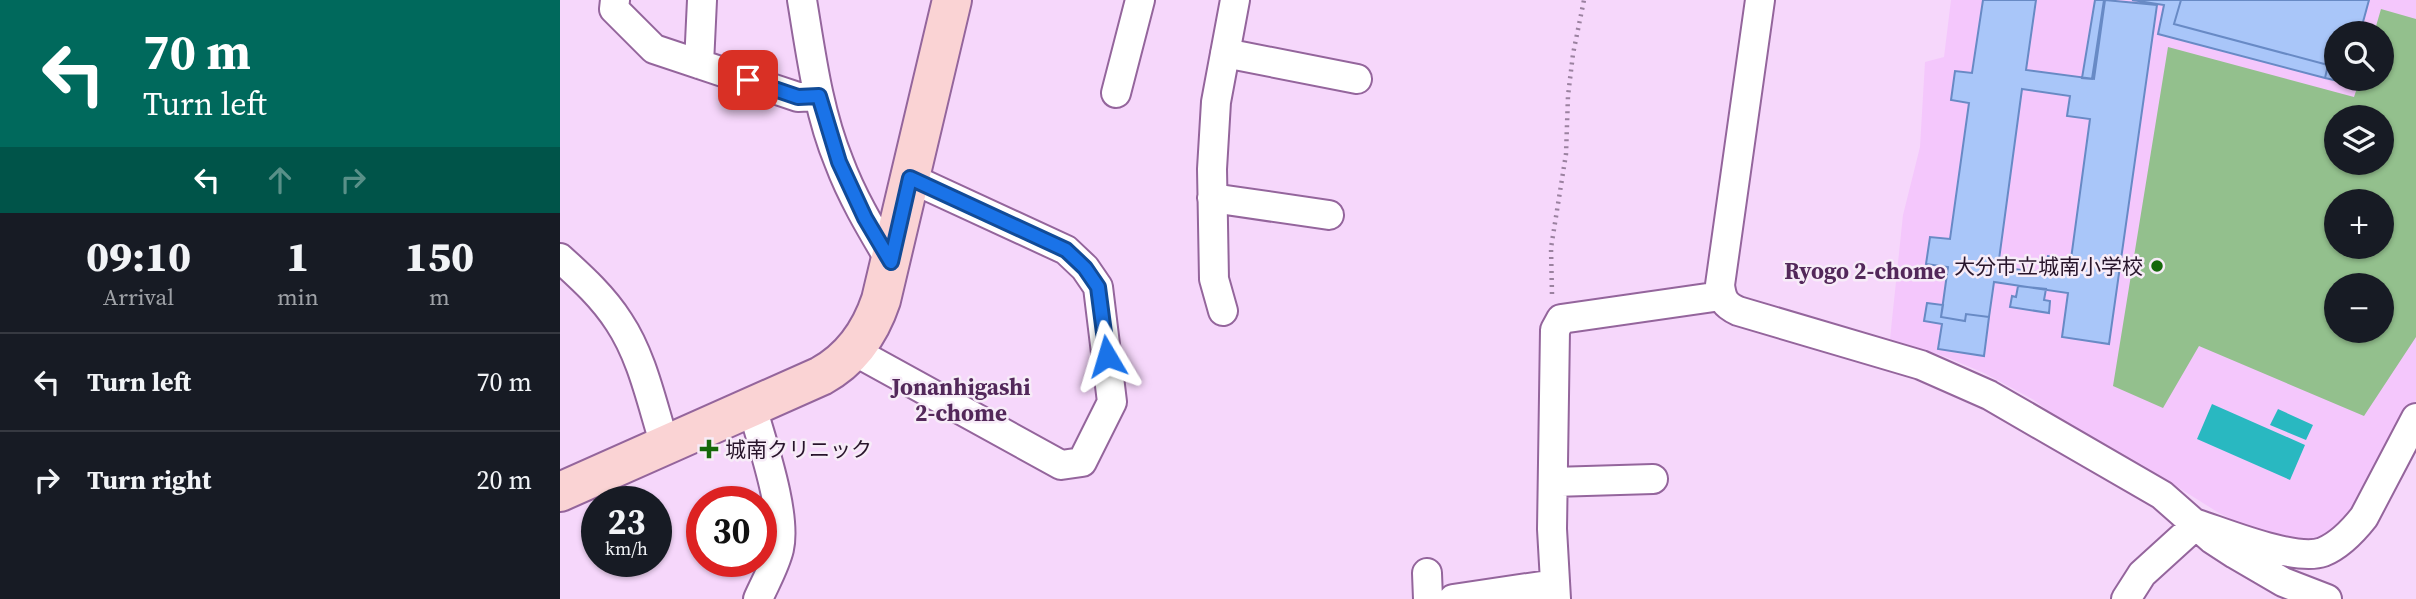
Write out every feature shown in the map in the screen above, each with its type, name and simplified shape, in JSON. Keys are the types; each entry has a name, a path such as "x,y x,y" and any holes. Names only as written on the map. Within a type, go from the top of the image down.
{"street":[{"path":"615,0 614,9 654,49 798,97 819,96"},
{"path":"699,64 702,0"},
{"path":"802,0 819,96 839,162 865,218 891,262"},
{"path":"560,492 834,369 854,351 875,317 891,262 952,0"},
{"path":"1116,93 1140,0"},
{"path":"1223,311 1214,279 1213,135 1235,0"},
{"path":"1760,0 1720,285 1726,306 1921,365 1989,395 2162,495 2211,539 2283,582 2327,599"},
{"path":"1225,52 1357,79"},
{"path":"854,351 1061,465 1082,462 1112,402 1098,287 1085,268 1066,250 910,178"},
{"path":"1212,198 1329,215"},
{"path":"560,258 592,288 625,332 638,360 665,445"},
{"path":"1453,599 1556,592 1552,529 1555,330 1561,319 1721,296"},
{"path":"752,407 779,512 781,536 779,552 758,599"},
{"path":"2197,524 2272,548 2310,554 2322,552 2346,537 2364,517 2416,418"},
{"path":"1553,482 1653,479"},
{"path":"2126,599 2141,574 2197,524"}],"path":[{"path":"1557,326 1552,303 1551,248 1566,154 1571,75 1584,0"}],"shaded area":[{"name":"大分市立城南小学校","path":"1951,0 2416,0 2416,400 2395,436 2365,503 2325,545 2265,537 2219,513 2034,400 1984,373 1946,357 1890,339 1903,215 1920,147 1925,62 1944,57"},
{"path":"2381,9 2416,19 2416,337 2364,416 2199,346 2163,408 2113,386 2168,47 2354,97 2356,91 2394,91 2394,21 2378,21"},
{"path":"2212,404 2305,445 2290,480 2197,439"},
{"path":"2278,409 2313,425 2306,440 2270,425"}],"building":[{"path":"1983,0 2036,0 2026,70 2094,79 2105,0 2157,5 2109,344 2062,337 2068,293 1994,282 1989,317 1966,314 1965,321 1941,317 1948,267 1926,264 1930,237 1950,239 1969,103 1951,100 1955,71 1972,73","holes":["2022,89 2070,96 2067,116 2090,119 2071,259 2048,256 2046,273 1998,267"]},
{"path":"2095,0 2104,0 2092,79 2082,78"},
{"path":"2132,0 2181,0 2174,24 2324,64 2324,78 2158,34 2164,5"},
{"path":"2181,0 2369,0 2363,21 2324,21 2324,64 2174,24"},
{"path":"2018,286 2046,289 2044,300 2050,301 2049,313 2010,307"},
{"path":"1927,303 1943,305 1941,317 1965,321 1966,314 1989,317 1984,356 1938,349 1942,324 1924,321"}],"place":[{"name":"大分市立城南小学校","path":"2157,266"},
{"name":"城南クリニック","path":"709,449"}],"district":[{"name":"Ryogo 2-chome","path":"1865,271"},
{"name":"Jonanhigashi 2-chome","path":"961,400"}],"route":[{"path":"748,80 798,97 819,96 839,162 865,218 891,262 910,178 1066,250 1085,268 1098,287 1107,356"}]}
